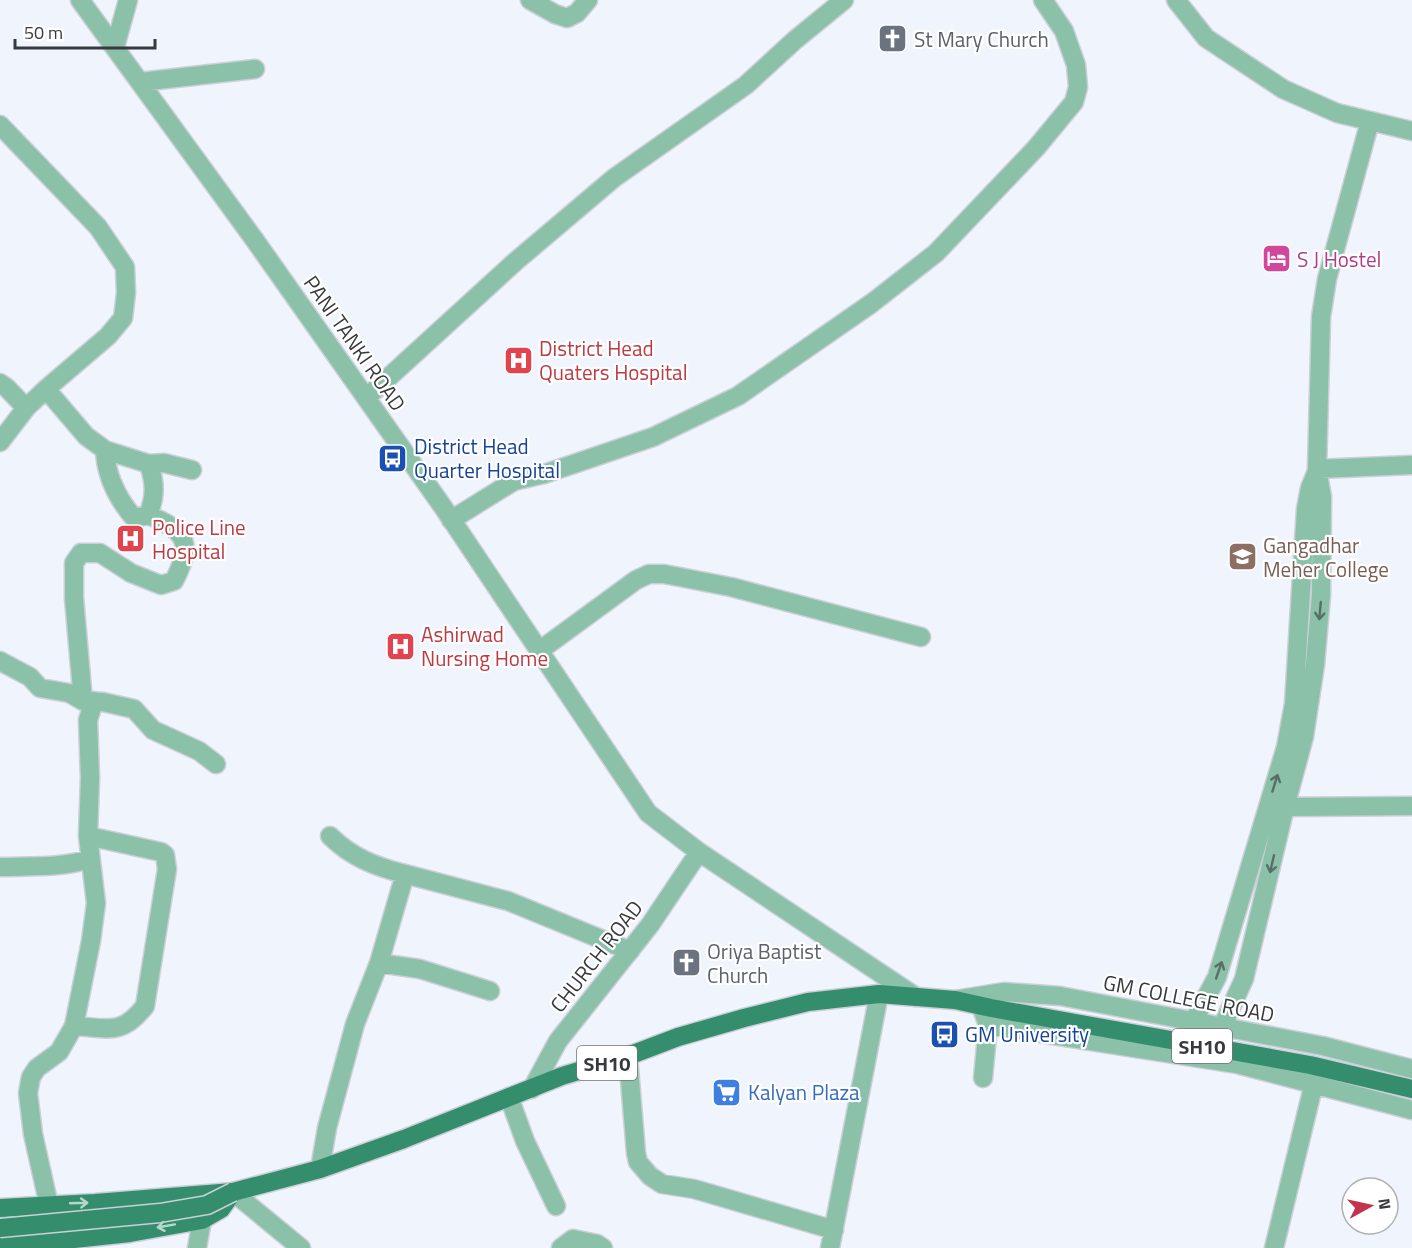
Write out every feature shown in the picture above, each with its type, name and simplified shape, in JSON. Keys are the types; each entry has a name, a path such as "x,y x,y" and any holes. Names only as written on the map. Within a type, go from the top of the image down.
{"main road":[{"name":"SH10","path":"234,1192 320,1169 404,1139 562,1076 628,1056 678,1037 808,1002 879,994 955,1000 987,1013 1310,1065 1412,1089"},
{"path":"0,1208 234,1192"},
{"path":"0,1247 130,1233 202,1220 221,1209 234,1192"},
{"path":"0,1228 160,1213 207,1205 234,1192"}],"street":[{"name":"PANI TANKI ROAD","path":"80,0 366,398 648,813 699,852"},
{"path":"114,47 128,0"},
{"path":"531,0 567,18 577,13 588,0"},
{"path":"366,398 516,261 614,178 746,85 795,40 844,0"},
{"path":"451,520 514,481 544,474 653,437 738,396 872,303 936,253 1036,148 1074,102 1078,87 1076,65 1064,31 1043,0"},
{"path":"1176,0 1206,38 1283,89 1337,113 1412,131"},
{"path":"140,82 255,69"},
{"path":"1222,1027 1244,979 1304,737 1315,666 1321,595 1322,497 1317,469 1321,317 1327,279 1370,121"},
{"path":"0,125 98,227 124,267 126,293 123,318 108,336 26,408 0,442"},
{"path":"0,383 26,408"},
{"path":"46,389 86,436 105,450 149,464 165,463 192,470"},
{"path":"56,1241 50,1204 33,1134 28,1093 31,1077 37,1068 58,1052 74,1026 96,903 88,836 90,778 88,701 74,598 74,563 81,553 100,553 131,573 161,585 174,582 184,561 185,544 178,531 148,515 134,518 119,501 106,465 105,450"},
{"path":"148,515 154,502 155,484 149,464"},
{"path":"1317,469 1412,465"},
{"path":"1193,1022 1216,977 1286,747 1294,704 1306,509 1317,469"},
{"path":"539,651 636,580 649,574 664,574 731,587 921,637"},
{"path":"0,661 30,677 40,688 69,693 88,701 134,709 153,730 199,751 216,764"},
{"path":"1285,807 1412,806"},
{"path":"74,1026 118,1029 135,1019 145,1006 167,869 165,855 161,852 88,836"},
{"path":"330,836 342,848 381,868 508,901 630,951"},
{"path":"699,852 916,997"},
{"name":"CHURCH ROAD","path":"532,1089 558,1041 650,925 699,852"},
{"path":"0,867 51,867 90,859"},
{"path":"320,1169 327,1128 355,1024 379,963 405,874"},
{"path":"379,963 420,969 490,991"},
{"name":"GM COLLEGE ROAD","path":"955,1000 1004,992 1060,996 1323,1046 1412,1069"},
{"path":"830,1248 879,994"},
{"path":"983,1078 987,1013 1237,1064 1412,1110"},
{"path":"628,1056 636,1153 638,1162 650,1176 662,1184 694,1189 834,1230"},
{"path":"1274,1248 1314,1083"},
{"path":"509,1097 525,1141 556,1206"},
{"path":"234,1192 301,1248"},
{"path":"197,1248 202,1220"},
{"path":"561,1248 573,1239 597,1244 603,1248"}],"place":[{"name":"St Mary Church","path":"893,39"},
{"name":"S J Hostel","path":"1276,259"},
{"name":"District Head Quaters Hospital","path":"518,360"},
{"name":"District Head Quarter Hospital","path":"393,458"},
{"name":"Police Line Hospital","path":"131,539"},
{"name":"Gangadhar Meher College","path":"1242,557"},
{"name":"Ashirwad Nursing Home","path":"400,646"},
{"name":"Oriya Baptist Church","path":"686,963"},
{"name":"GM University","path":"944,1034"},
{"name":"Kalyan Plaza","path":"727,1092"}]}
